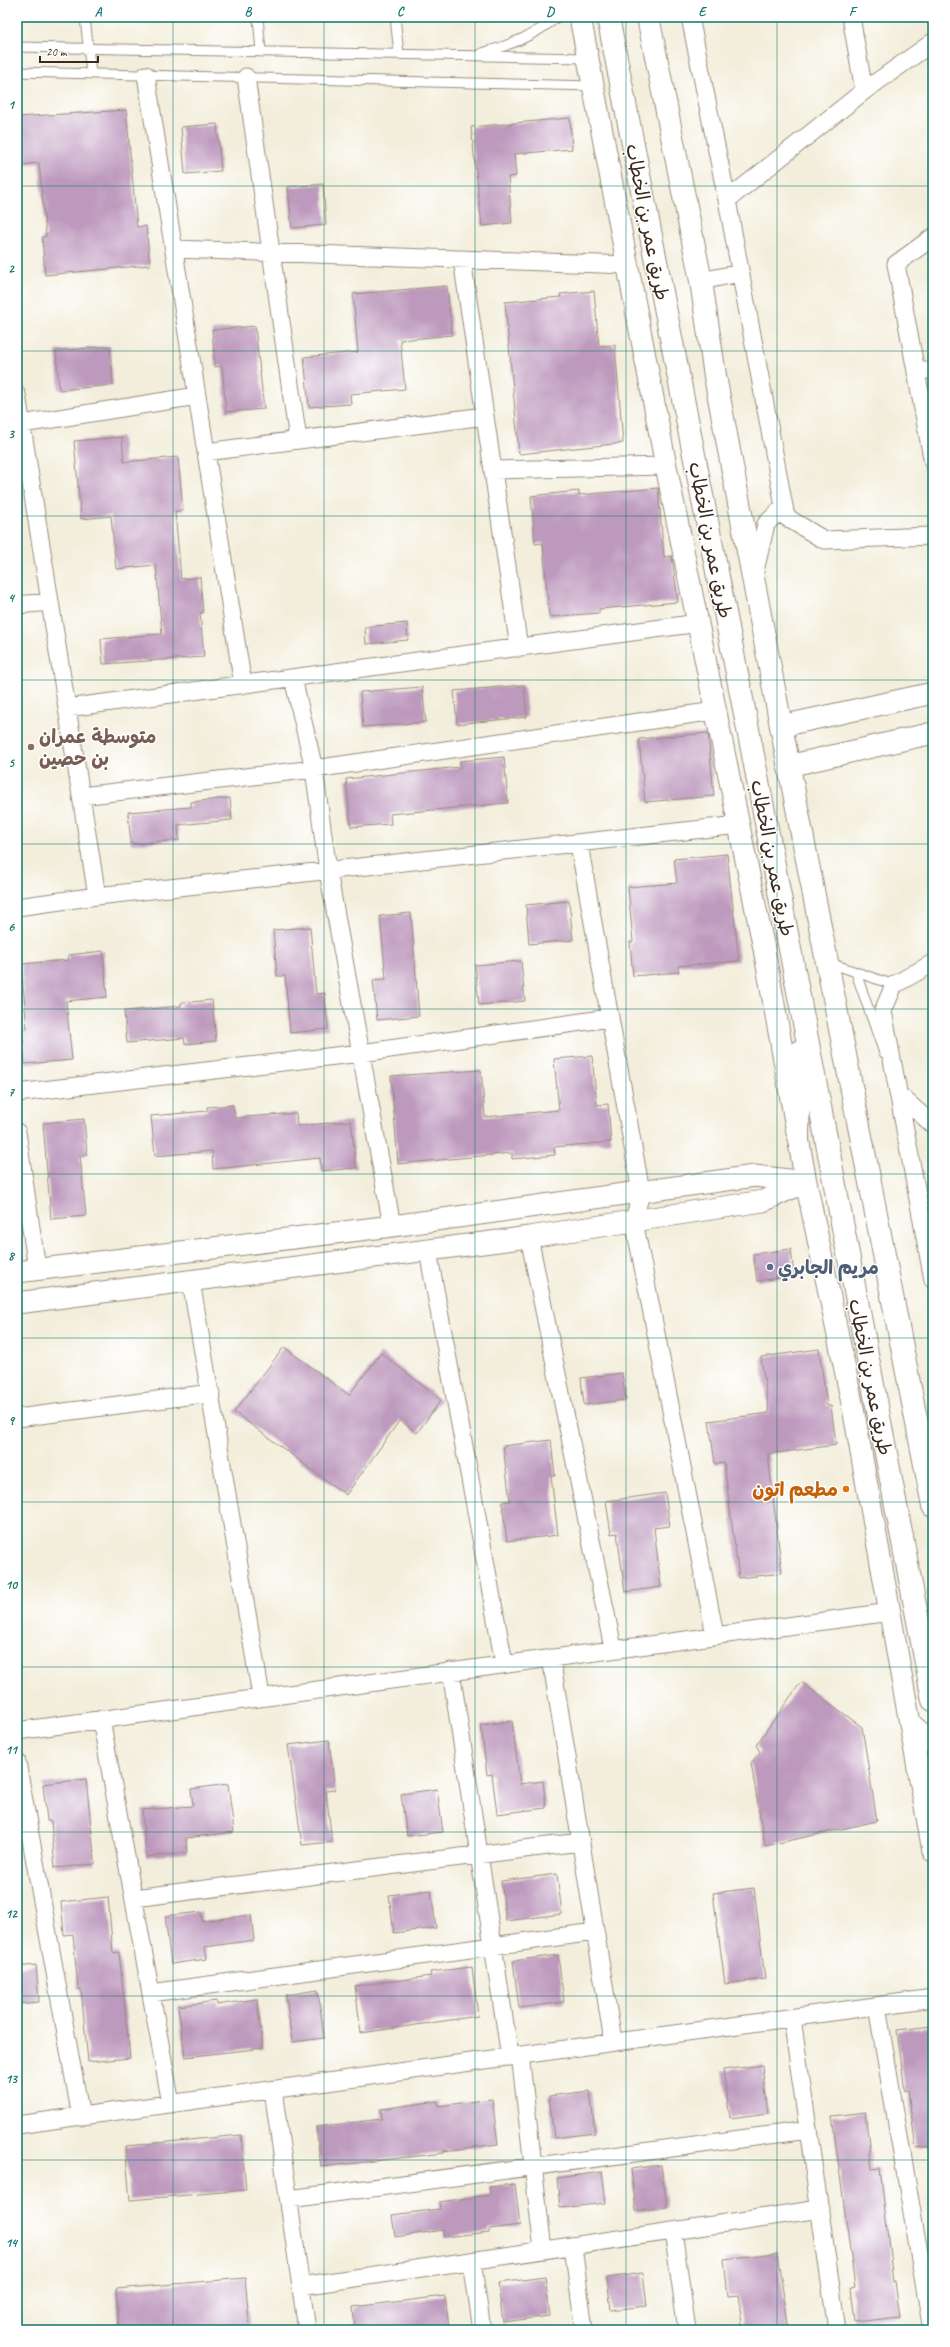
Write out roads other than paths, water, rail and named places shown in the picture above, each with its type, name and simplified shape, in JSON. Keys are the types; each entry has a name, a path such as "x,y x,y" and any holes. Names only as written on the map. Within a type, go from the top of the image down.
{"main road":[{"name":"طريق عمر بن الخطاب","path":"608,17 801,1008 933,1700"},
{"name":"طريق عمر بن الخطاب","path":"648,17 700,281 715,376 754,577 788,766 933,1506"},
{"path":"798,1136 801,1008"}],"street":[{"path":"580,17 666,466 739,825 806,1182 853,1408 933,1851"},
{"path":"690,17 727,200 786,517 824,540 933,536"},
{"path":"851,17 864,92"},
{"path":"727,200 864,92 933,42"},
{"path":"146,75 243,685"},
{"path":"246,77 298,440"},
{"path":"933,237 896,264 933,463"},
{"path":"174,249 628,266"},
{"path":"462,259 519,648"},
{"path":"700,281 740,272"},
{"path":"916,370 933,370"},
{"path":"17,395 22,424 21,446 50,602 97,896"},
{"path":"22,424 197,396"},
{"path":"206,452 485,416"},
{"path":"493,470 666,466"},
{"path":"754,577 766,524 784,506"},
{"path":"17,605 50,602"},
{"path":"67,708 699,623"},
{"path":"293,678 314,769 328,871 392,1226"},
{"path":"781,726 933,693"},
{"path":"81,796 314,769 715,711"},
{"path":"788,766 933,733"},
{"path":"17,907 97,896 579,844 739,825"},
{"path":"579,844 641,1192 634,1221 715,1635"},
{"path":"933,963 894,984 882,1011 933,1280"},
{"path":"17,1093 361,1053 610,1018"},
{"path":"898,1094 933,1125"},
{"path":"17,1132 27,1270 392,1226 755,1176 806,1182"},
{"path":"17,1303 428,1251 634,1221 763,1201 806,1182"},
{"path":"529,1237 613,1648"},
{"path":"428,1251 504,1663"},
{"path":"191,1281 261,1696"},
{"path":"17,1418 211,1393"},
{"path":"17,1731 261,1696 551,1658 613,1648 890,1612"},
{"path":"551,1658 594,1932 613,2042"},
{"path":"451,1671 493,1945 515,2056 533,2166 543,2250"},
{"path":"101,1719 171,2104"},
{"path":"910,1723 933,1744"},
{"path":"17,1762 81,2117"},
{"path":"134,1898 479,1853 580,1842"},
{"path":"151,1993 594,1932"},
{"path":"17,2125 933,1998"},
{"path":"877,2006 932,2330"},
{"path":"792,2018 837,2330"},
{"path":"273,2090 307,2330"},
{"path":"289,2199 808,2130"},
{"path":"301,2286 820,2209"},
{"path":"673,2231 687,2330"},
{"path":"573,2246 584,2330"},
{"path":"472,2261 482,2330"}],"lane":[{"path":"85,17 91,74"},
{"path":"258,17 261,52"},
{"path":"395,17 398,54"},
{"path":"471,56 512,45 542,30 557,17"},
{"path":"17,47 587,58"},
{"path":"17,72 593,86"},
{"path":"827,962 856,973 894,984"},
{"path":"856,973 898,1094"}],"place":[{"name":"متوسطة عمران بن حصين","path":"31,747"},
{"name":"مريم الجابري","path":"770,1267"},
{"name":"مطعم اتون","path":"846,1489"}]}
